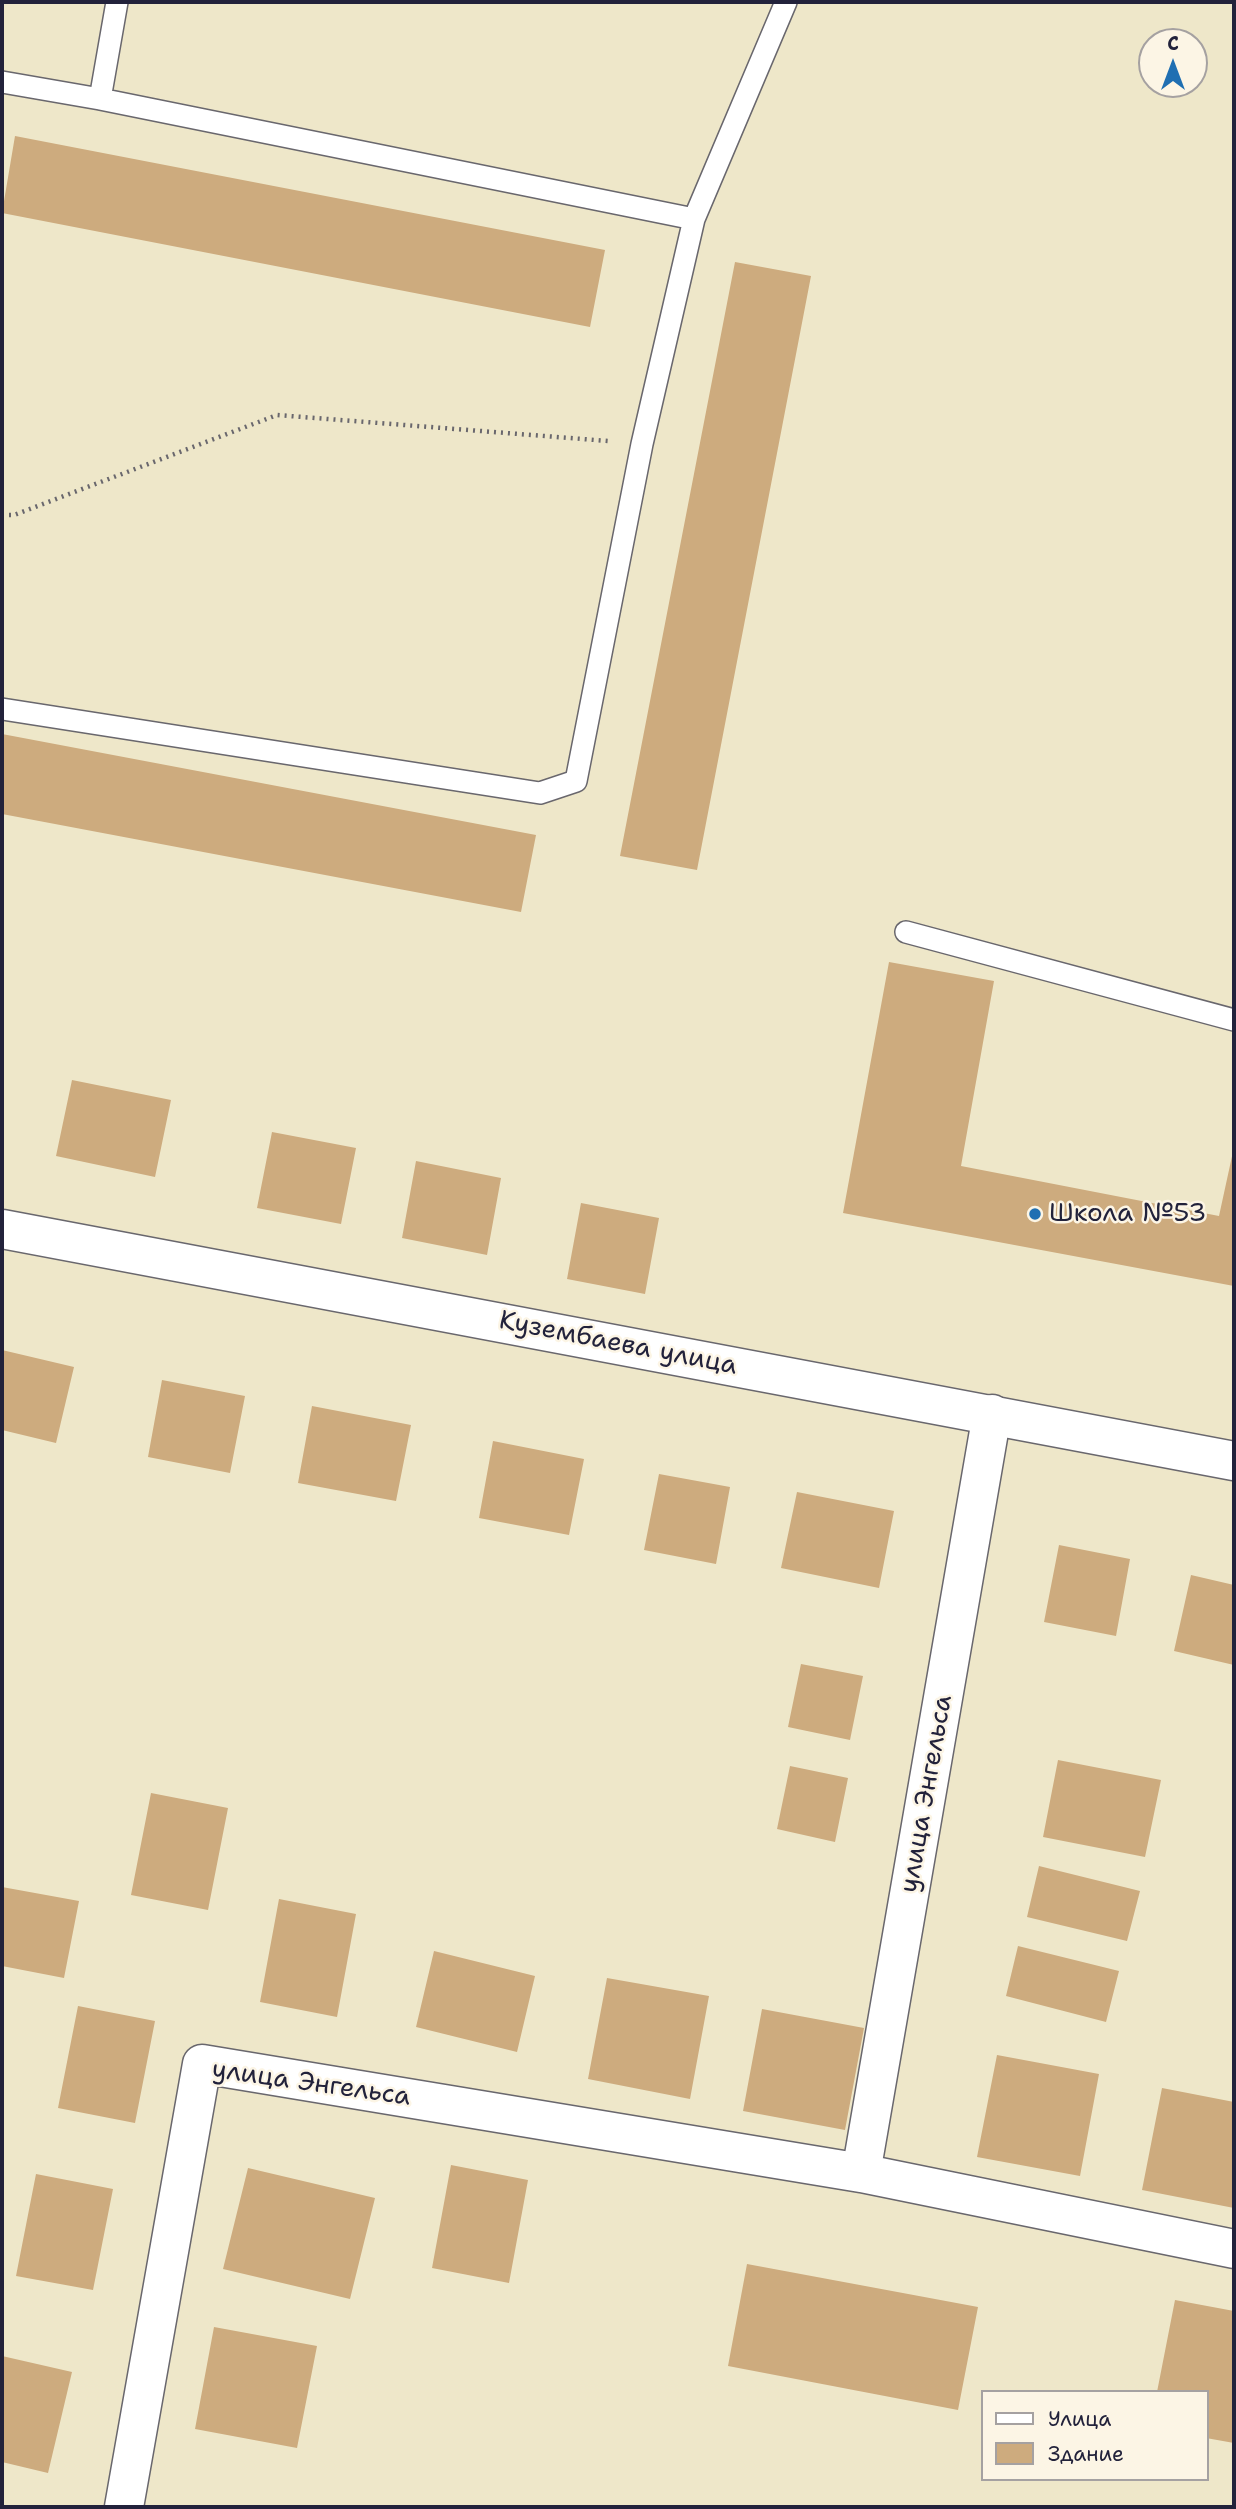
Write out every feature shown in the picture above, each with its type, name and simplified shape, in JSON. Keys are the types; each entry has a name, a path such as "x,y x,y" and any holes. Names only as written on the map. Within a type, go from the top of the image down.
{"street":[{"name":"Кузембаева улица","path":"2,1229 1234,1461"},
{"name":"улица Энгельса","path":"861,2173 992,1414"},
{"name":"улица Энгельса","path":"124,2507 202,2064 861,2173 1234,2249"}],"lane":[{"path":"100,99 117,2"},
{"path":"2,709 540,793 576,780 642,444 694,219 786,2"},
{"path":"2,82 100,99 694,219"},
{"path":"906,932 1234,1020"}],"path":[{"path":"2,515 14,515 277,415 642,444"}],"building":[{"path":"15,136 605,250 590,327 2,213"},
{"path":"735,262 811,276 697,870 620,856"},
{"path":"2,734 536,835 521,912 2,814"},
{"path":"889,962 994,981 961,1166 1219,1216 1234,1147 1234,1286 843,1213"},
{"path":"72,1080 171,1100 155,1177 56,1156"},
{"path":"272,1132 356,1148 341,1224 257,1208"},
{"path":"416,1161 501,1178 487,1255 402,1238"},
{"path":"581,1203 659,1218 645,1294 567,1279"},
{"path":"2,1350 74,1367 56,1443 2,1430"},
{"path":"162,1380 245,1396 230,1473 148,1457"},
{"path":"312,1406 411,1425 396,1501 298,1483"},
{"path":"493,1441 584,1459 569,1535 479,1518"},
{"path":"659,1474 730,1487 716,1564 644,1550"},
{"path":"797,1492 894,1511 879,1588 781,1568"},
{"path":"1059,1545 1130,1559 1116,1636 1044,1622"},
{"path":"1191,1575 1234,1585 1234,1665 1174,1651"},
{"path":"801,1664 863,1676 850,1740 788,1727"},
{"path":"1058,1760 1161,1780 1145,1857 1043,1837"},
{"path":"790,1766 848,1778 835,1842 777,1829"},
{"path":"151,1793 228,1808 208,1910 131,1895"},
{"path":"1039,1866 1140,1891 1127,1941 1027,1917"},
{"path":"2,1887 79,1901 64,1978 2,1966"},
{"path":"279,1899 356,1914 337,2017 260,2002"},
{"path":"1018,1946 1119,1971 1106,2022 1006,1996"},
{"path":"434,1951 535,1976 517,2052 416,2027"},
{"path":"607,1978 709,1996 690,2099 588,2079"},
{"path":"78,2006 155,2021 135,2123 58,2108"},
{"path":"762,2009 864,2028 845,2130 743,2111"},
{"path":"997,2055 1099,2074 1080,2176 977,2157"},
{"path":"1162,2088 1234,2102 1234,2208 1142,2190"},
{"path":"451,2165 528,2180 509,2283 432,2268"},
{"path":"248,2168 375,2198 350,2299 223,2269"},
{"path":"36,2174 113,2189 93,2290 16,2276"},
{"path":"747,2264 978,2307 958,2410 728,2366"},
{"path":"1175,2300 1234,2311 1234,2443 1208,2438 1208,2390 1157,2390"},
{"path":"214,2327 317,2346 297,2448 195,2429"},
{"path":"2,2356 72,2372 48,2473 2,2462"}],"place":[{"name":"Школа №53","path":"1035,1214"}]}
